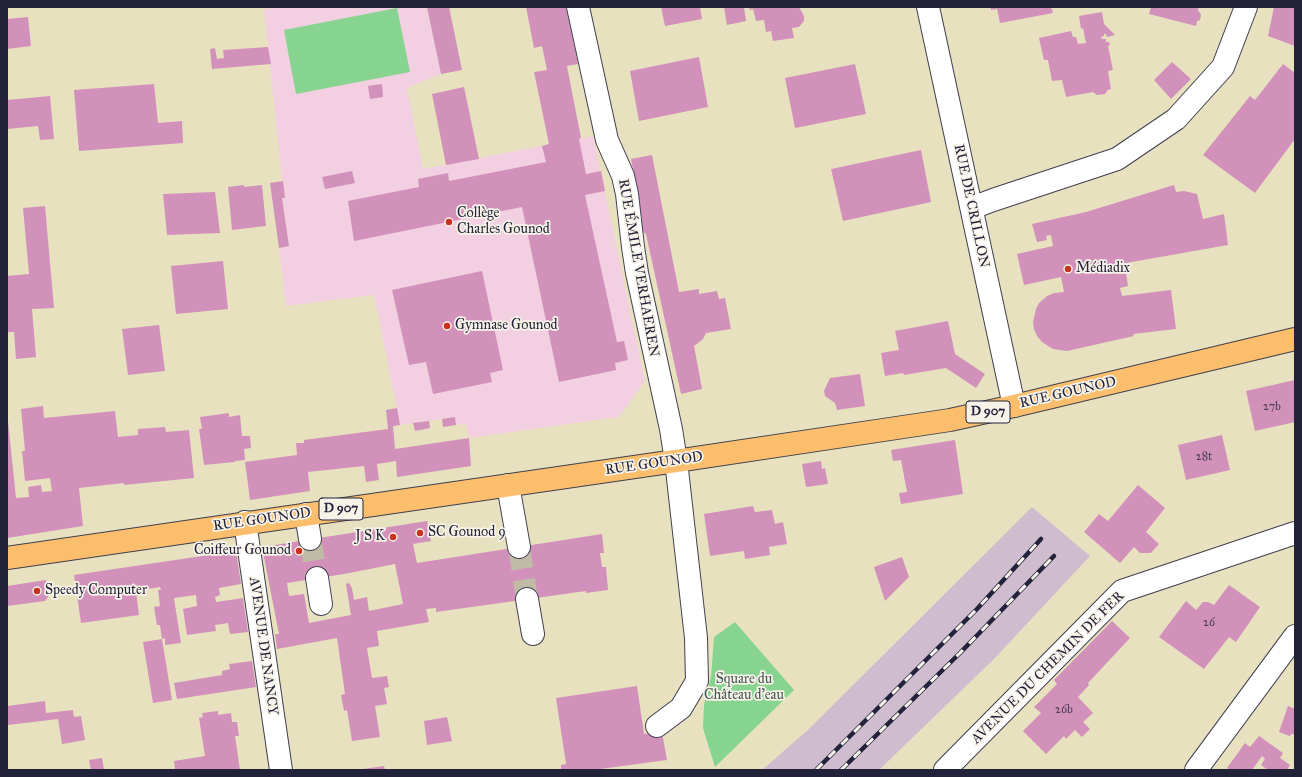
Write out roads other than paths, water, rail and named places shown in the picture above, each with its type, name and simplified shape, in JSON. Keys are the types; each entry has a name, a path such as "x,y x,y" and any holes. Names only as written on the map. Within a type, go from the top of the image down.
{"main road":[{"name":"RUE GOUNOD","path":"7,558 950,420 1295,339"}],"street":[{"name":"RUE ÉMILE VERHAEREN","path":"578,7 607,140 628,194 637,273 671,429 676,461 696,638 697,681 681,708 657,726"},
{"name":"RUE DE CRILLON","path":"928,7 1014,406"},
{"path":"972,208 1117,159 1176,119 1223,67 1246,7"},
{"path":"508,484 519,547"},
{"path":"306,514 310,539"},
{"name":"AVENUE DE NANCY","path":"246,522 281,770"},
{"name":"AVENUE DU CHEMIN DE FER","path":"945,770 1122,591 1295,533"},
{"path":"317,578 322,604"},
{"path":"527,599 533,634"},
{"path":"1196,770 1295,636"}],"tunnel":[{"path":"310,539 317,578"},
{"path":"519,547 527,599"}],"railway":[{"path":"816,770 977,609 1041,539"},
{"path":"841,770 960,653 1054,556"}],"place":[{"name":"Collège Charles Gounod","path":"449,222"},
{"name":"Médiadix","path":"1068,269"},
{"name":"Gymnase Gounod","path":"447,326"},
{"name":"SC Gounod 9","path":"420,533"},
{"name":"J S K","path":"393,537"},
{"name":"Coiffeur Gounod","path":"299,551"},
{"name":"Speedy Computer","path":"37,591"}],"park label":[{"name":"Square du Château d'eau","path":"744,688"}]}
